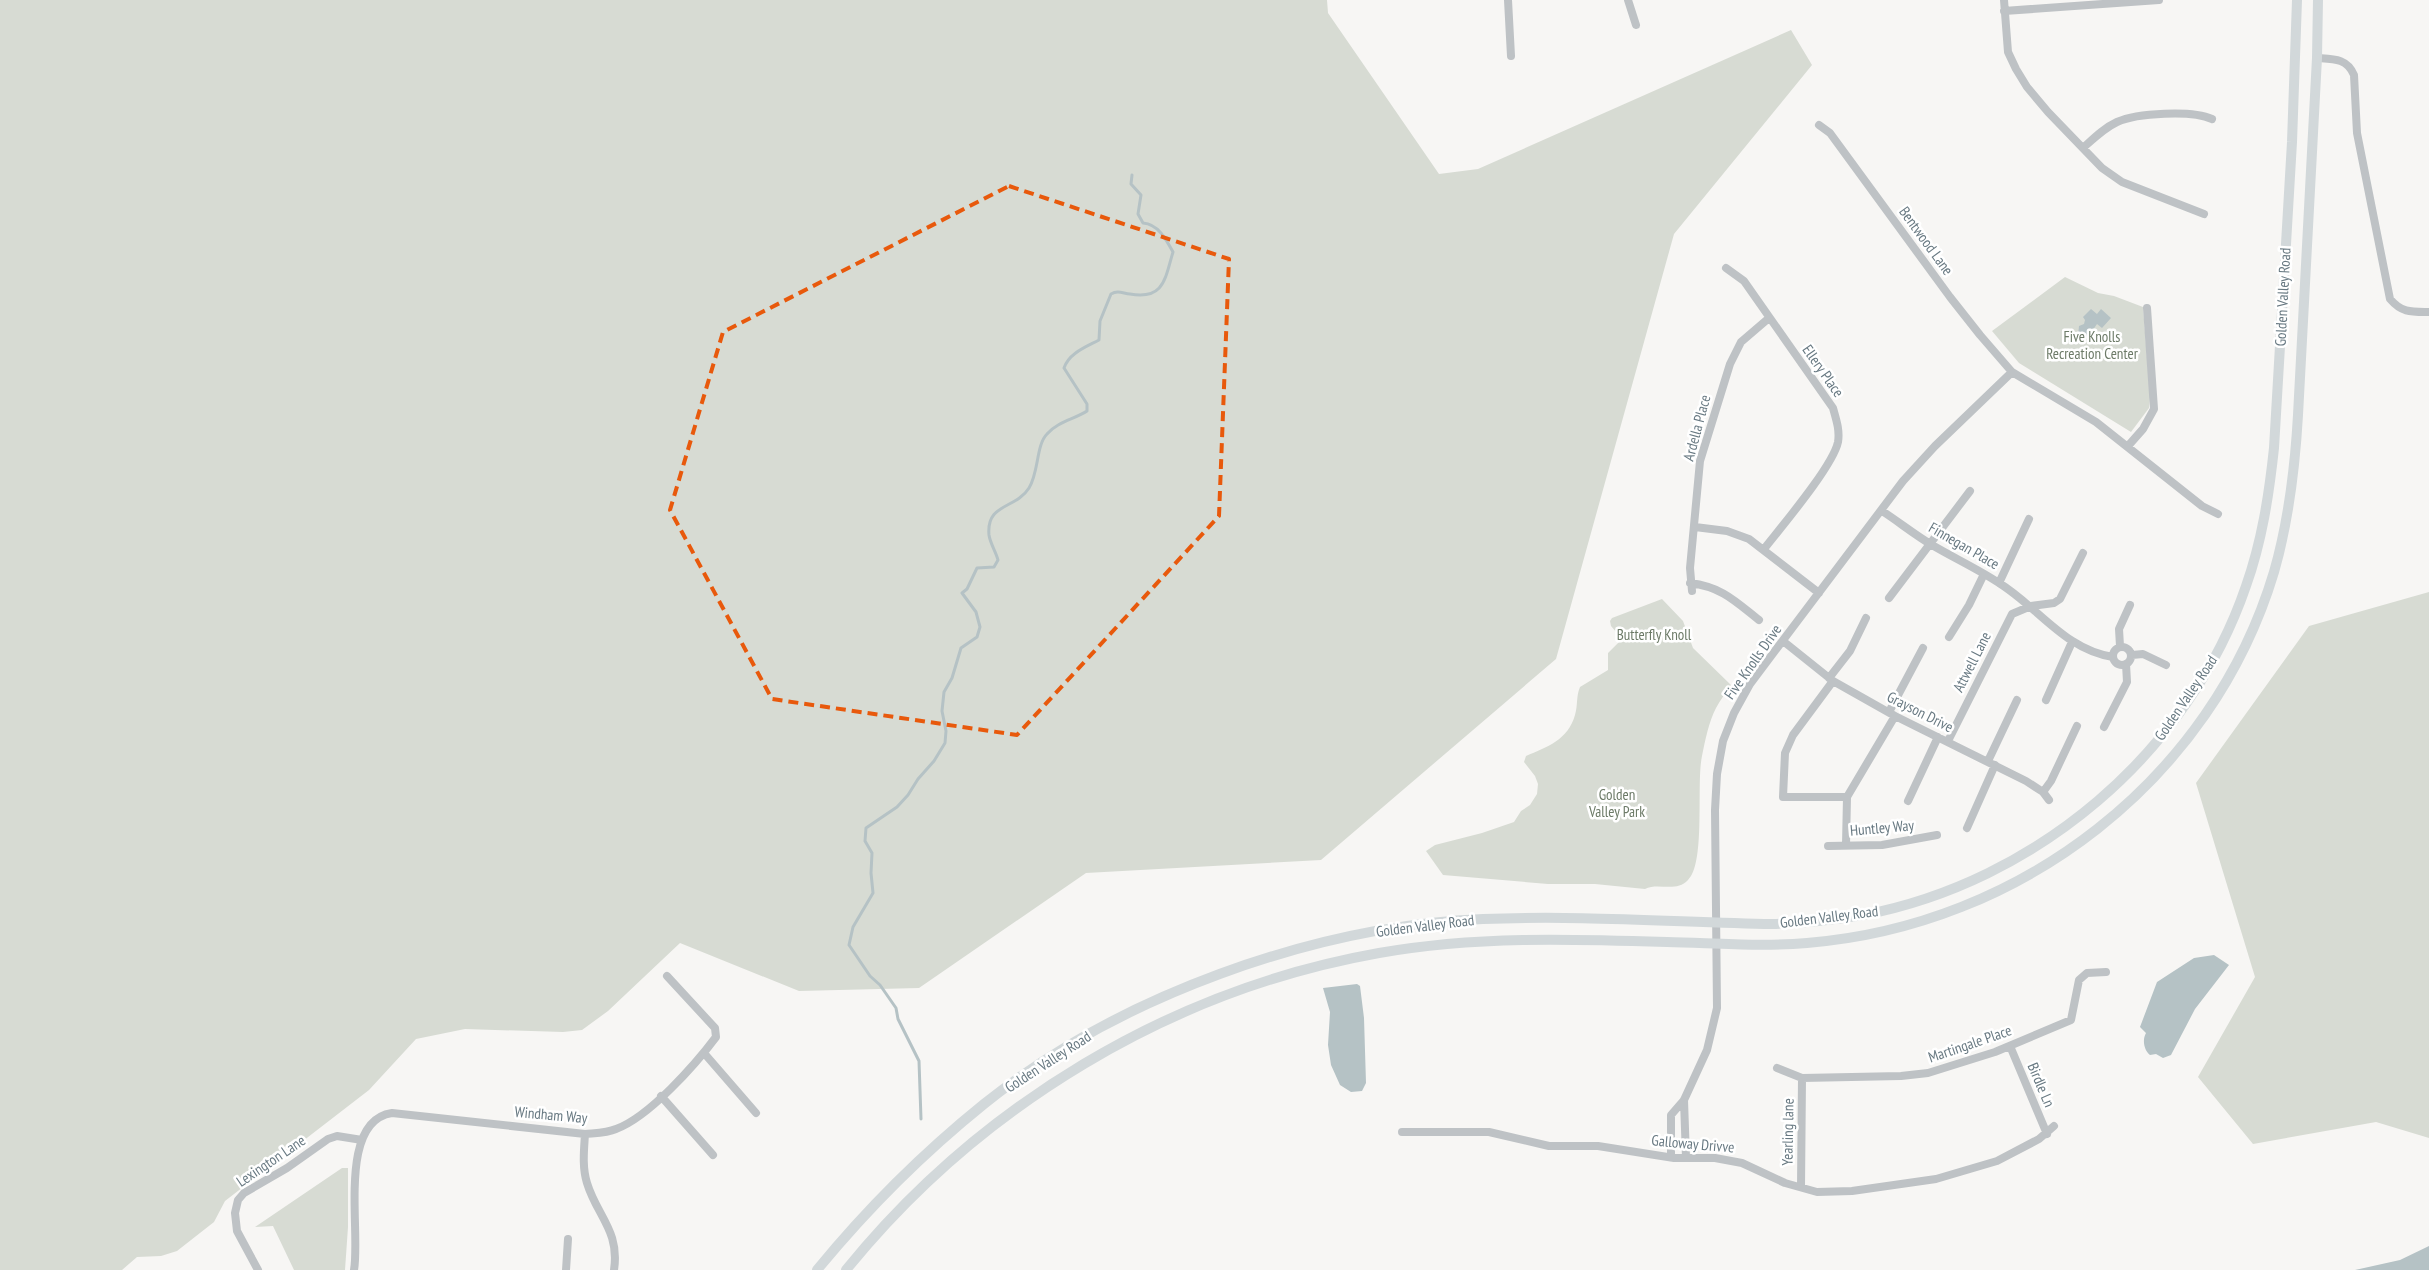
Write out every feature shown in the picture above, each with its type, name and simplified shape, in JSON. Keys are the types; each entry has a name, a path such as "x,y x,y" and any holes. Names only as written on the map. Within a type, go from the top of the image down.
{"main road":[{"name":"Golden Valley Road","path":"822,1268 877,1200 927,1152 985,1103 1040,1064 1092,1033 1146,1006 1212,978 1317,945 1418,925 1482,919 1562,918 1804,922 1864,914 1949,890 1983,876 2051,837 2098,801 2155,745 2183,709 2204,675 2234,618 2258,545 2270,489 2291,151 2297,0"},
{"name":"Golden Valley Road","path":"846,1270 893,1216 942,1169 999,1120 1052,1083 1100,1054 1140,1032 1207,1002 1311,968 1420,946 1494,940 1541,939 1802,944 1872,934 1948,914 2016,884 2092,835 2127,805 2158,774 2185,742 2233,670 2262,605 2273,574 2288,516 2298,424 2317,58 2318,0"}],"street":[{"path":"1508,0 1511,56"},
{"path":"1628,0 1636,25"},
{"path":"2004,0 2008,52 2016,69 2048,112 2102,168 2122,182 2204,214"},
{"path":"2004,11 2159,0"},
{"path":"2317,58 2340,60 2351,68 2354,75 2357,134 2390,299 2398,308 2412,312 2429,312"},
{"path":"2083,148 2104,129 2118,122 2136,117 2186,114 2212,119"},
{"name":"Bentwood Lane","path":"1819,124 1830,133 1950,297 1980,336 2012,372 2096,422 2202,506 2218,514"},
{"name":"Ellery Place","path":"1726,268 1744,281 1833,408 1839,427 1838,442 1831,460 1764,549"},
{"path":"2128,446 2143,429 2154,409 2147,308"},
{"name":"Ardella Place","path":"1759,620 1720,590 1709,586 1691,587 1700,461 1730,364 1741,342 1769,318"},
{"name":"Five Knolls Drive","path":"1671,1157 1671,1115 1684,1100 1708,1050 1717,1008 1718,943 1715,797 1724,740 1734,713 1750,684 1903,481 1935,446 2012,372"},
{"path":"1889,598 1970,491"},
{"name":"Finnegan Place","path":"1882,511 1930,544 1999,583 2031,606 2049,625 2072,642 2104,656 2113,657"},
{"path":"1999,583 2029,519"},
{"path":"1695,527 1727,531 1749,539 1819,593"},
{"path":"2031,606 2054,603 2060,599 2083,553"},
{"path":"1949,637 1969,605 1984,574"},
{"path":"2120,646 2118,633 2130,605"},
{"name":"Attwell Lane","path":"1948,742 2012,614 2031,606"},
{"path":"1847,797 1783,797 1785,753 1793,735 1850,651 1866,618"},
{"name":"Grayson Drive","path":"1783,641 1831,680 1892,714 1992,763 2043,792 2049,800"},
{"path":"2046,700 2072,642"},
{"path":"2120,646 2129,649 2132,655"},
{"path":"2120,646 2115,650 2113,657 2117,664 2126,664"},
{"path":"1846,845 1847,797 1892,714 1923,648"},
{"path":"2132,655 2142,654 2166,665"},
{"path":"2104,728 2127,682 2126,664 2132,655"},
{"path":"1967,828 2017,700"},
{"path":"2043,792 2051,781 2077,726"},
{"path":"1908,801 1938,737"},
{"name":"Huntley Way","path":"1828,846 1895,843 1937,835"},
{"name":"Martingale Place","path":"1777,1068 1802,1078 1901,1076 1928,1073 2010,1046 2071,1020 2079,980 2088,973 2106,972"},
{"name":"Windham Way","path":"362,1140 366,1130 377,1117 392,1113 585,1134 616,1129 640,1116 696,1065 716,1037 715,1028 667,976"},
{"name":"Birdle Ln","path":"2010,1046 2047,1134"},
{"path":"704,1053 756,1113"},
{"name":"Yearling lane","path":"1801,1187 1802,1078"},
{"path":"661,1096 713,1155"},
{"path":"1684,1100 1686,1158"},
{"name":"Galloway Drivve","path":"1402,1132 1489,1132 1549,1146 1598,1146 1671,1157 1715,1158 1742,1163 1785,1183 1817,1192 1852,1192 1936,1179 1997,1161 2047,1134 2054,1126"},
{"path":"585,1134 584,1164 587,1184 612,1233 614,1270"},
{"name":"Lexington Lane","path":"258,1270 237,1230 235,1213 238,1200 244,1193 287,1168 328,1140 337,1136 362,1140"},
{"path":"354,1270 355,1189 357,1159 362,1140"},
{"path":"566,1270 568,1239"}],"highlighted area":[{"path":"1009,186 1229,259 1219,516 1017,735 772,699 670,510 723,332"}],"green space":[{"path":"0,0 1327,0 1328,13 1439,174 1478,169 1791,30 1812,65 1674,234 1556,659 1321,860 1086,873 919,988 799,991 680,943 608,1011 582,1030 563,1032 465,1029 416,1039 369,1090 225,1201 214,1222 177,1251 161,1256 137,1257 122,1270 0,1270"},
{"name":"Five Knolls Recreation Center","path":"2065,277 2098,293 2114,296 2143,307 2150,396 2149,408 2131,432 2019,363 1992,331"},
{"path":"2429,592 2429,1138 2376,1122 2253,1144 2198,1077 2255,977 2196,783 2309,626"},
{"name":"Golden Valley Park","path":"1662,599 1683,621 1693,648 1731,685 1719,702 1709,725 1704,744 1700,769 1699,841 1694,871 1688,880 1678,886 1656,886 1645,889 1595,884 1548,884 1443,875 1426,851 1435,845 1482,833 1514,822 1521,811 1530,805 1537,794 1538,784 1535,776 1524,762 1526,756 1549,746 1562,737 1572,724 1580,687 1608,670 1608,653 1622,639 1611,626 1610,621 1612,618"},
{"path":"342,1168 348,1168 348,1227 345,1270 294,1270 273,1226 255,1227"}],"shaded area":[{"path":"2091,309 2097,314 2101,309 2111,318 2102,328 2097,324 2088,337 2078,336 2079,326 2084,324 2085,320 2083,317"},
{"path":"2214,955 2229,965 2195,1009 2171,1055 2163,1058 2156,1054 2150,1055 2144,1045 2146,1033 2140,1027 2157,982 2194,958"},
{"path":"1357,984 1360,986 1364,1018 1366,1083 1362,1091 1351,1092 1340,1085 1331,1065 1328,1045 1330,1012 1323,988"},
{"path":"2429,1246 2429,1270 2355,1270 2400,1260"}],"waterway":[{"path":"921,1119 919,1061 898,1019 896,1008 880,985 870,976 849,945 853,927 873,893 872,853 865,841 866,828 897,807 934,761 945,743 946,731 942,711 944,692 952,678 961,648 977,637 980,627 976,612 962,593 967,589 977,568 994,567 998,560 989,535 989,525 992,517 1003,507 1017,500 1029,488 1041,445 1047,434 1056,426 1087,411 1087,404 1064,368 1066,363 1078,351 1099,340 1100,321 1111,294 1118,292 1141,295 1150,294 1165,279 1173,252 1161,233 1153,226 1143,223 1138,214 1141,195 1131,184 1132,175"}],"park label":[{"name":"Butterfly Knoll","path":"1654,635"}]}
